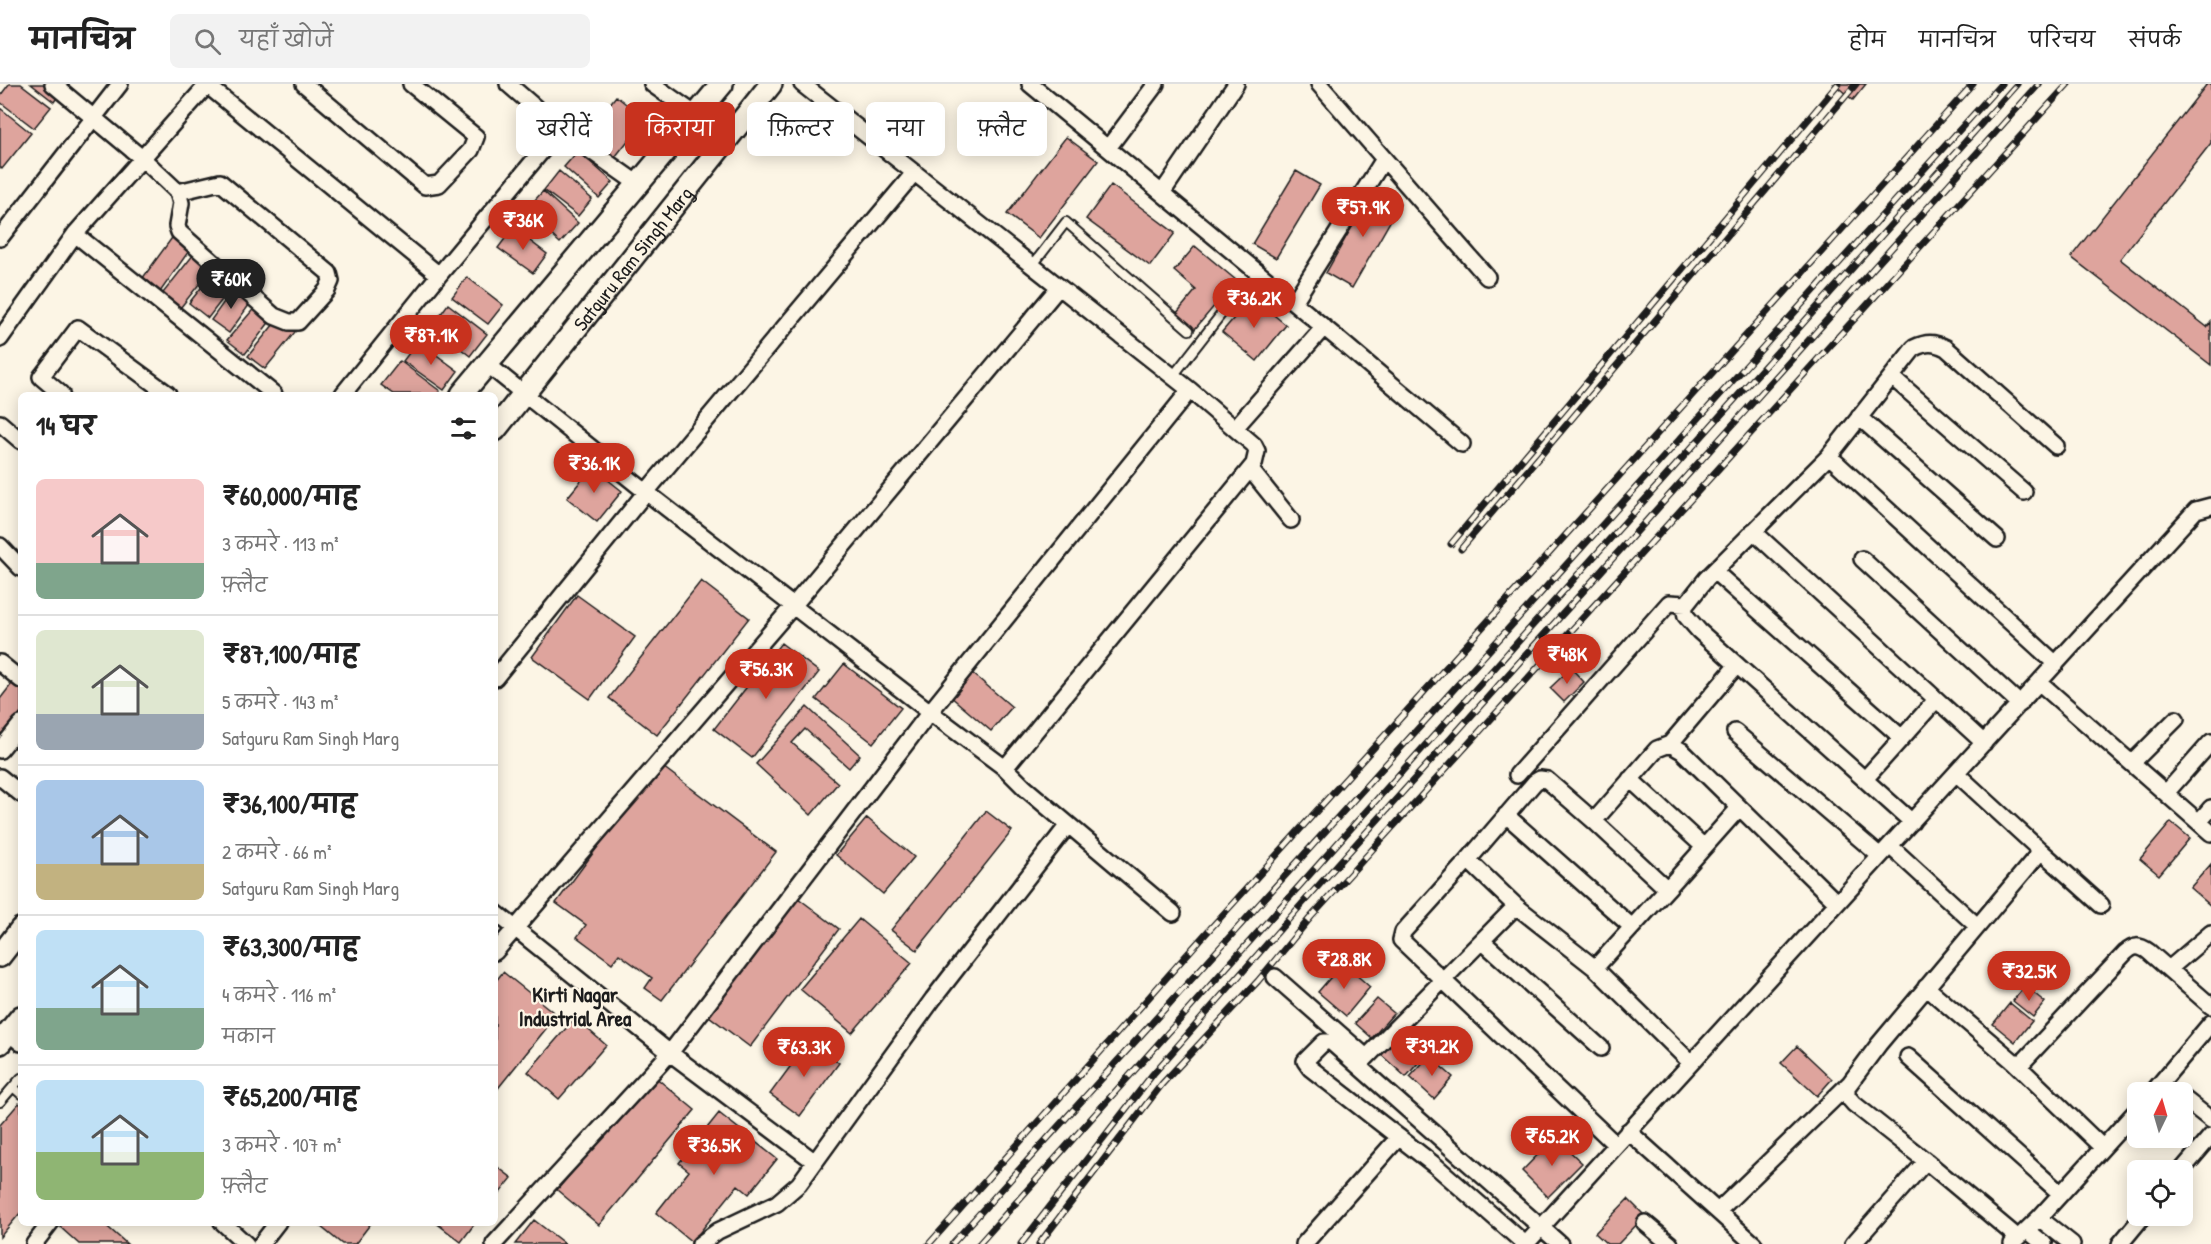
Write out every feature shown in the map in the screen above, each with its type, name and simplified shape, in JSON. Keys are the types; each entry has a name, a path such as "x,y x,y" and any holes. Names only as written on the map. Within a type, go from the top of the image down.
{"main road":[{"name":"Satguru Ram Singh Marg","path":"707,102 722,84"},
{"name":"Satguru Ram Singh Marg","path":"498,426 771,84"},
{"name":"Satguru Ram Singh Marg","path":"464,392 662,156"},
{"path":"0,956 18,933"}],"street":[{"path":"52,84 143,159 178,192 181,203 177,226 179,232 274,316 289,322 298,322 327,290 331,281 329,273 220,182 178,192"},
{"path":"0,238 120,84"},
{"path":"0,339 75,234 207,84 439,275"},
{"path":"304,84 425,186 439,184 471,150 476,136 411,84"},
{"path":"508,84 529,102"},
{"path":"652,84 678,102"},
{"path":"802,84 1173,376 1235,428 1254,445 1257,451 1254,464 1005,768"},
{"path":"1030,84 1462,444"},
{"path":"1108,148 1156,84"},
{"path":"1162,193 1236,84"},
{"path":"1319,84 1487,277"},
{"path":"345,392 538,156"},
{"path":"598,156 638,184"},
{"path":"1294,302 1384,159"},
{"path":"498,674 646,492 914,173"},
{"path":"75,234 272,392"},
{"path":"498,948 794,606 1059,287"},
{"path":"1235,428 1324,327"},
{"path":"59,392 41,377 78,328 165,392"},
{"path":"1912,822 1699,631 1686,616 1684,607 1714,571 1829,456 1914,348 1924,343 1936,343 1946,348 2056,446"},
{"path":"487,364 646,492 1005,768 1068,825 1173,913"},
{"path":"1892,377 2024,492"},
{"path":"494,1244 670,1053 930,712 1190,390"},
{"path":"1859,417 1997,539"},
{"path":"0,423 18,438"},
{"path":"1829,456 2056,664"},
{"path":"1250,469 1291,520"},
{"path":"1362,1061 1327,1041 1305,1061 1310,1068 1437,1167 1525,1244 2196,510 2211,506"},
{"path":"1753,531 1984,743"},
{"path":"0,546 18,565"},
{"path":"1862,559 2020,704"},
{"path":"1714,571 1902,738"},
{"path":"1517,775 1669,603 1686,604"},
{"path":"0,663 18,678"},
{"path":"1594,821 1657,749 1670,744 1737,665"},
{"path":"2040,683 2211,833"},
{"path":"1865,779 1936,700"},
{"path":"2132,763 2176,719"},
{"path":"0,750 18,728"},
{"path":"1735,732 1977,926"},
{"path":"2166,794 2211,742"},
{"path":"1670,744 1682,751 1837,903"},
{"path":"1956,773 2101,905"},
{"path":"0,777 18,792"},
{"path":"1616,1145 1408,947 1401,940 1401,936 1540,779 1547,780 1558,787 1667,889"},
{"path":"1630,779 1704,847"},
{"path":"1595,968 1739,808"},
{"path":"2199,822 2211,808"},
{"path":"1506,815 1632,927"},
{"path":"700,1244 718,1231 756,1215 777,1203 799,1184 933,999 1068,825"},
{"path":"1718,1211 1849,1084 1879,1044 2041,851"},
{"path":"1468,860 1516,906 1595,968 1691,1063"},
{"path":"1362,1061 1516,906"},
{"path":"498,915 670,1053 815,1162"},
{"path":"2169,969 2211,933"},
{"path":"1482,941 1601,1048"},
{"path":"2014,1062 2023,1062 2129,949 2140,946 2211,1006"},
{"path":"1275,977 1362,1061 1560,1244"},
{"path":"1926,987 2014,1062 2103,1147"},
{"path":"2161,1082 2211,1023"},
{"path":"1908,1057 2061,1194"},
{"path":"1849,1084 1847,1096 1854,1104 2019,1237 2044,1244"},
{"path":"2193,1106 2211,1120"},
{"path":"2019,1237 2127,1121"},
{"path":"1628,1131 1754,1244"},
{"path":"2191,1160 2211,1136"},
{"path":"1304,1244 1399,1137"},
{"path":"1853,1244 1926,1161"},
{"path":"2039,1218 2072,1244"},
{"path":"1646,1223 1670,1244"},
{"path":"34,1244 48,1226"},
{"path":"226,1226 246,1244"},
{"path":"261,1244 275,1226"},
{"path":"2120,1244 2135,1226"}],"lane":[{"path":"1032,266 1066,222 1189,330"},
{"path":"1173,376 1244,285"},
{"path":"0,1102 18,1081"},
{"path":"12,1087 18,1092"}],"building":[{"path":"9,84 21,84 51,107 34,128 0,102 0,96"},
{"path":"31,84 46,84 59,95 54,102"},
{"path":"1834,84 1866,84 1853,100"},
{"path":"2207,84 2211,84 2211,143 2120,259 2207,327 2211,322 2211,365 2071,257"},
{"path":"616,96 625,103 625,144 612,161 606,156 613,156 611,102"},
{"path":"0,108 31,133 2,169 0,167"},
{"path":"1066,137 1098,161 1039,238 1007,214"},
{"path":"574,156 584,156 613,182 599,198 564,167"},
{"path":"559,171 592,199 578,216 544,190"},
{"path":"1296,171 1320,185 1276,258 1252,244"},
{"path":"1111,185 1175,233 1150,266 1086,219"},
{"path":"1373,189 1400,204 1352,288 1326,273"},
{"path":"543,191 578,223 560,243 525,211"},
{"path":"513,228 547,254 533,273 498,248"},
{"path":"174,235 191,248 160,292 142,279"},
{"path":"1195,246 1236,280 1195,329 1176,314 1196,290 1174,271"},
{"path":"194,254 212,268 177,312 159,298"},
{"path":"213,273 231,288 208,318 189,303"},
{"path":"467,277 503,305 488,324 452,297"},
{"path":"234,288 252,301 229,333 211,320"},
{"path":"1252,297 1286,325 1257,361 1222,332"},
{"path":"448,304 487,334 470,356 432,326"},
{"path":"257,305 271,320 245,354 227,340"},
{"path":"278,319 295,332 265,369 248,356"},
{"path":"418,341 458,371 444,390 403,361"},
{"path":"400,361 440,391 391,392 381,385"},
{"path":"592,467 622,491 597,522 567,498"},
{"path":"701,581 749,618 657,735 609,698"},
{"path":"577,595 635,637 590,699 532,657"},
{"path":"781,643 819,672 752,758 714,729"},
{"path":"844,664 901,708 873,743 816,699"},
{"path":"1571,668 1584,682 1564,702 1550,688"},
{"path":"971,672 1012,707 991,731 950,696"},
{"path":"14,681 18,684 18,716 0,738 0,699"},
{"path":"807,707 860,755 849,768 805,729 792,743 838,783 811,815 756,764"},
{"path":"659,764 776,852 662,1000 645,988 652,978 619,954 612,963 577,937 586,925 556,903"},
{"path":"986,811 1012,831 917,950 891,930"},
{"path":"867,818 914,857 883,894 836,855"},
{"path":"2171,822 2190,838 2159,875 2140,859"},
{"path":"2211,864 2211,906 2190,888"},
{"path":"798,898 839,929 750,1047 709,1016"},
{"path":"859,919 912,963 852,1033 800,989"},
{"path":"1343,963 1370,987 1346,1016 1318,992"},
{"path":"503,972 557,1015 498,1088 498,978"},
{"path":"2025,986 2045,1002 2033,1017 2013,1001"},
{"path":"1377,999 1394,1013 1372,1038 1355,1023"},
{"path":"2010,1003 2032,1021 2015,1042 1993,1024"},
{"path":"575,1018 606,1045 559,1099 528,1072"},
{"path":"1397,1032 1424,1056 1406,1077 1379,1053"},
{"path":"809,1041 839,1063 800,1116 770,1094"},
{"path":"1797,1046 1832,1079 1817,1096 1781,1063"},
{"path":"1429,1056 1453,1077 1434,1099 1410,1077"},
{"path":"654,1076 695,1110 599,1225 557,1190"},
{"path":"18,1104 18,1216 0,1237 0,1125"},
{"path":"719,1113 777,1159 749,1194 738,1185 692,1242 656,1213 689,1171 679,1163"},
{"path":"1555,1137 1582,1163 1548,1197 1522,1171"},
{"path":"498,1167 512,1178 498,1195"},
{"path":"1628,1199 1645,1216 1618,1244 1607,1244 1595,1233"},
{"path":"534,1220 565,1244 515,1244"},
{"path":"107,1226 127,1244 79,1244 60,1227"},
{"path":"320,1226 369,1226 355,1244 342,1244"},
{"path":"440,1226 473,1226 461,1242"}],"railway":[{"path":"1451,544 1838,84"},
{"path":"1461,549 1856,84"},
{"path":"929,1244 1200,940 1973,84"},
{"path":"952,1244 2001,84"},
{"path":"979,1244 2017,84"},
{"path":"1021,1244 1153,1074 1302,904 2039,84"},
{"path":"1039,1244 1162,1084 1258,981 1311,917 2068,84"}],"district":[{"name":"Kirti Nagar Industrial Area","path":"575,1006"}]}
